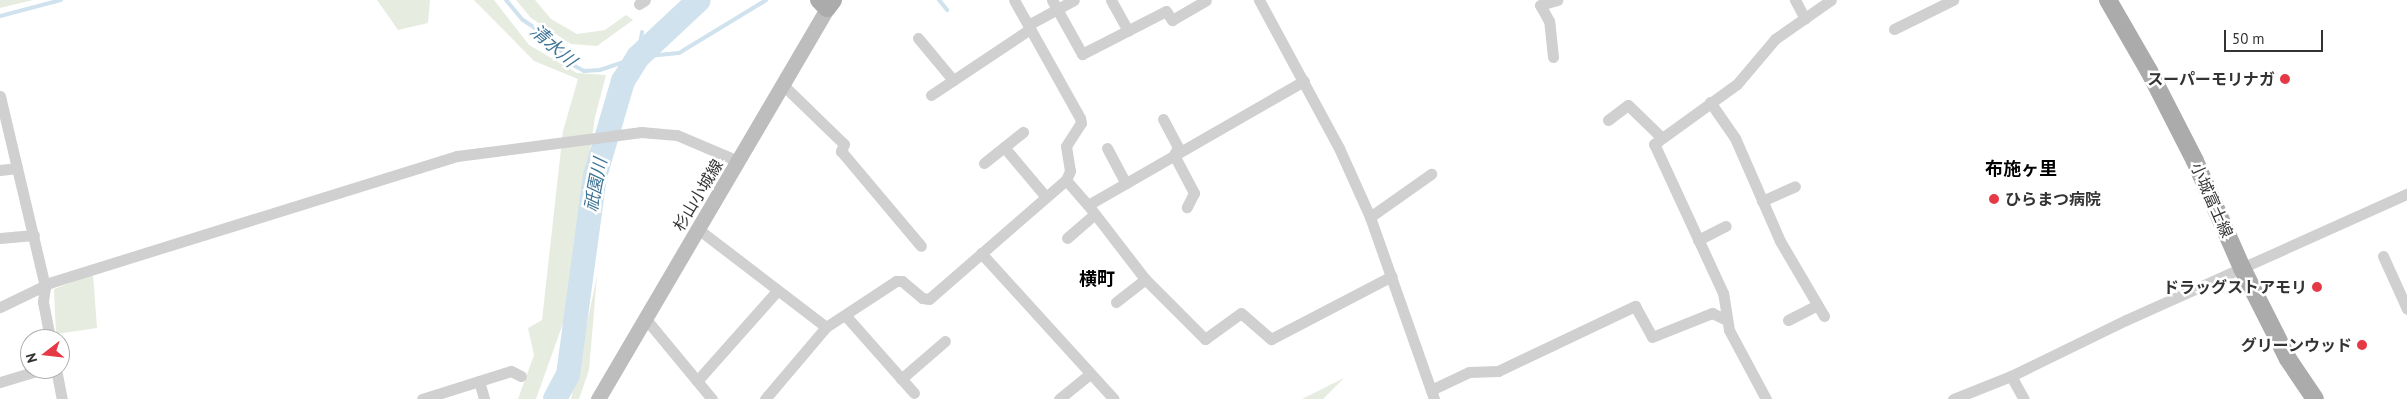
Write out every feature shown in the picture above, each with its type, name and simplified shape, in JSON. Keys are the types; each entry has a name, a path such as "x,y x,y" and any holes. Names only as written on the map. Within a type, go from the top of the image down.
{"main road":[{"name":"小城富士線","path":"2108,0 2149,71 2191,153 2242,268 2288,359 2315,399"},
{"name":"杉山小城線","path":"598,399 738,162 826,3"}],"street":[{"path":"764,399 826,327 896,281 902,281 922,298 929,299 1066,180 1070,171 1066,146 1081,123 1080,118 1014,0"},
{"path":"931,95 1029,27 1054,5 1074,0"},
{"path":"1111,0 1128,30"},
{"path":"1054,5 1082,54 1166,11 1172,20 1206,0"},
{"path":"1259,0 1304,81 1370,217 1433,395 1469,372 1498,371 1635,306 1652,337 1712,313 1725,319"},
{"path":"1553,57 1549,21 1540,6 1556,0"},
{"path":"1795,0 1805,19"},
{"path":"1766,399 1725,319 1723,293 1654,144 1737,84 1775,38 1831,0"},
{"path":"1894,29 1953,0"},
{"path":"918,38 953,80"},
{"path":"1067,238 1090,210 1126,183 1304,81"},
{"path":"782,84 844,144 841,150 922,246"},
{"path":"0,96 46,287 43,302 48,329"},
{"path":"1710,102 1735,138 1780,241 1824,316"},
{"path":"1608,120 1628,105 1662,138"},
{"path":"1163,119 1178,147 1174,155"},
{"path":"0,307 46,287 52,282 457,156 568,140 641,132 677,135 738,162"},
{"path":"984,163 1023,132"},
{"path":"1004,147 1046,197"},
{"path":"1107,148 1126,183"},
{"path":"1174,155 1194,193 1187,207"},
{"path":"0,170 17,168"},
{"path":"1370,217 1431,174"},
{"path":"1066,180 1145,279 1206,340 1241,314 1271,339 1392,276"},
{"path":"1762,201 1795,186"},
{"path":"1953,399 2011,376 2242,268 2407,194"},
{"path":"1698,240 1726,226"},
{"path":"698,229 776,292 826,327"},
{"path":"0,238 34,235"},
{"path":"981,253 1089,375 1114,399"},
{"path":"2383,256 2407,309"},
{"path":"1116,302 1145,279"},
{"path":"697,381 776,292"},
{"path":"1788,320 1817,305"},
{"path":"845,315 914,394"},
{"path":"645,318 712,399"},
{"path":"901,379 944,341"},
{"path":"422,399 511,371 521,376"},
{"path":"1059,399 1089,375"},
{"path":"0,382 20,376"},
{"path":"2011,376 2024,399"},
{"path":"58,379 62,399"},
{"path":"479,381 484,399"}],"shaded area":[{"path":"0,0 33,0 0,8"},
{"path":"377,0 430,0 428,23 398,30"},
{"path":"474,0 494,0 529,45 577,73 606,75 595,117 566,315 536,399 518,399 534,355 528,328 542,320 563,131 578,79 534,61"},
{"path":"516,0 535,0 551,19 577,34 605,30 626,15 633,20 597,46 571,44 531,18"},
{"path":"93,274 97,328 70,332 70,329 56,329 54,289"},
{"path":"597,276 589,370 579,399 571,399"},
{"path":"1344,378 1323,399 1302,399"}],"waterway":[{"name":"清水川","path":"0,16 61,0"},
{"name":"清水川","path":"506,0 523,20 554,41 571,64 584,71 600,70 638,57"},
{"name":"祇園川","path":"555,399 568,375 595,176 623,81 638,57 699,0"},
{"path":"642,32 638,57 679,53 766,0"},
{"path":"939,0 947,10"}],"place":[{"name":"スーパーモリナガ","path":"2285,79"},
{"name":"ひらまつ病院","path":"1994,199"},
{"name":"ドラッグストアモリ","path":"2317,287"},
{"name":"グリーンウッド","path":"2362,345"}],"district":[{"name":"布施ヶ里","path":"2021,169"},
{"name":"横町","path":"1097,279"}]}
